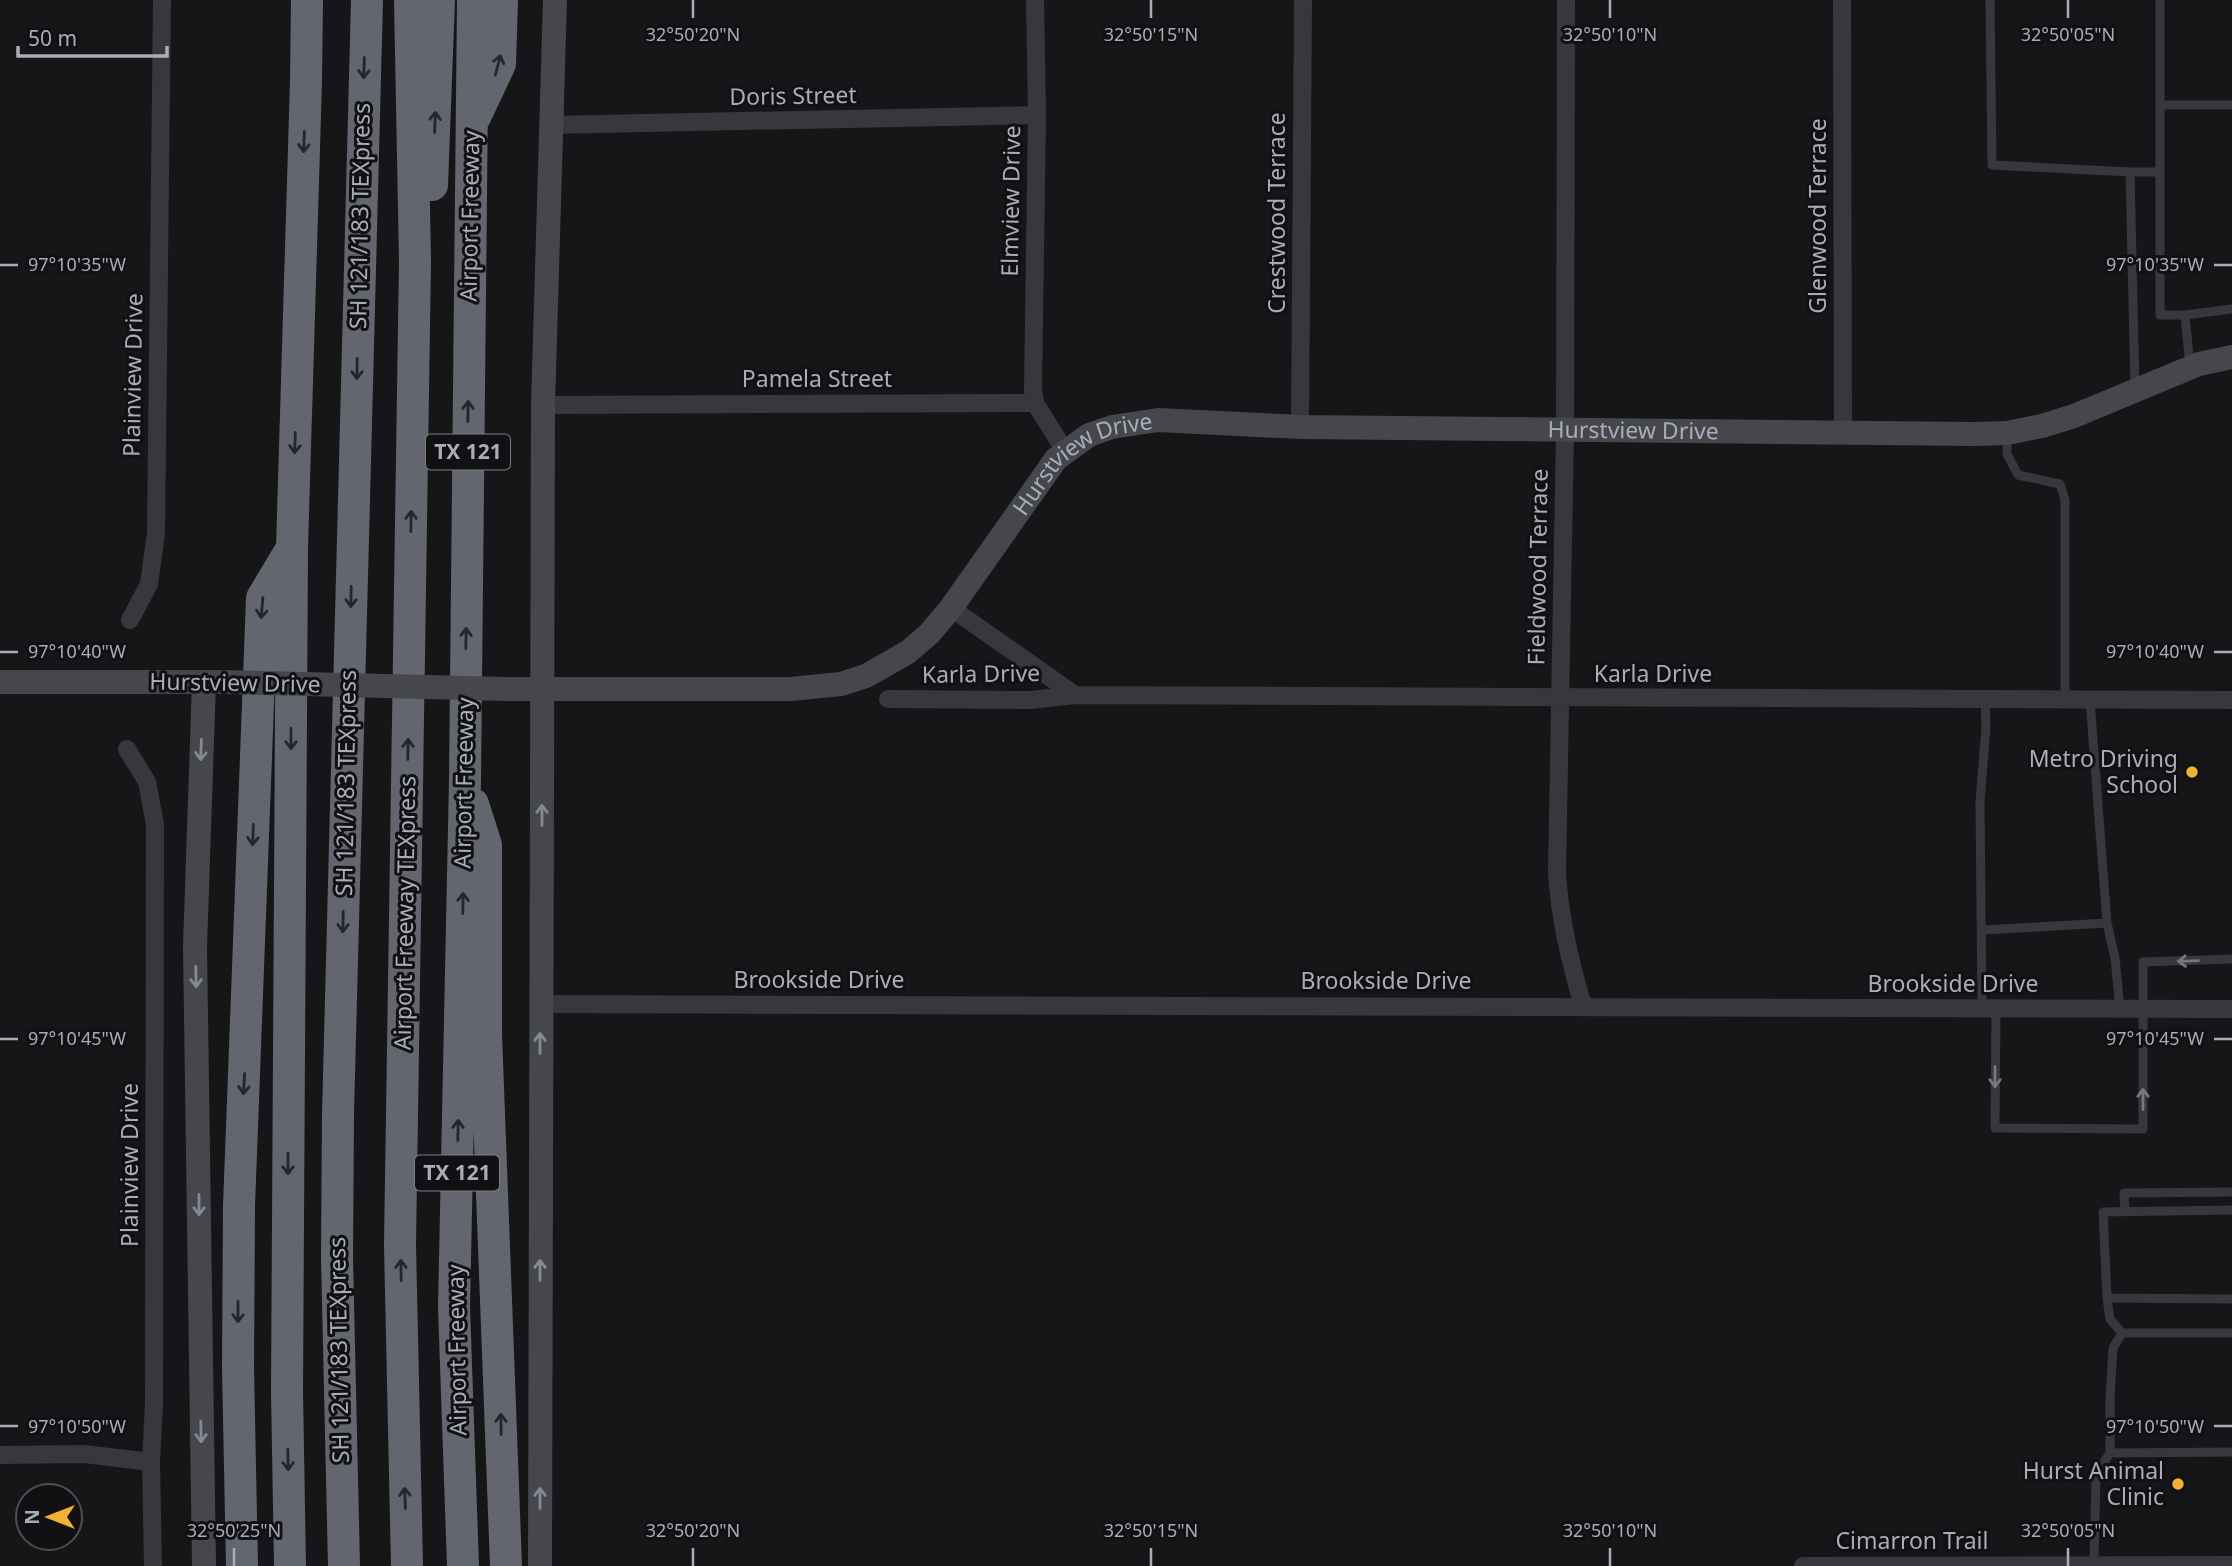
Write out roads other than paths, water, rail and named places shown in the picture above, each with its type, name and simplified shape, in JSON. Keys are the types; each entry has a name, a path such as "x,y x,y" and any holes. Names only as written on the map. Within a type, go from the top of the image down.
{"highway":[{"path":"290,1566 287,1391 292,548 307,0"},
{"name":"SH 121/183 TEXpress","path":"344,1566 337,1257 338,1114 367,0"},
{"path":"410,0 415,261"},
{"path":"415,261 430,216 439,0"},
{"name":"Airport Freeway","path":"463,1566 454,1307 465,780 473,0"},
{"path":"471,125 500,65 502,0"},
{"name":"Airport Freeway TEXpress","path":"407,1566 400,1232 415,261"},
{"path":"242,1566 238,1368 239,1206 262,598 292,548"},
{"path":"465,780 486,845 486,1034 506,1566"}],"main road":[{"path":"540,1566 543,405 555,0"},
{"name":"Hurstview Drive","path":"0,682 215,682 506,689 791,689 841,684 876,671 908,652 929,634 951,608 1056,459 1089,435 1100,431 1158,421 1300,427 1565,431 2007,433 2042,426 2190,368 2232,357"},
{"path":"204,1566 195,947 215,682"}],"street":[{"name":"Plainview Drive","path":"130,620 149,584 156,533 162,0"},
{"name":"Elmview Drive","path":"1035,0 1035,403"},
{"name":"Crestwood Terrace","path":"1300,427 1303,0"},
{"name":"Fieldwood Terrace","path":"1566,0 1565,431 1557,873 1560,913 1583,1006"},
{"name":"Glenwood Terrace","path":"1842,0 1843,433"},
{"name":"Doris Street","path":"550,125 1037,115"},
{"name":"Pamela Street","path":"543,405 1035,403"},
{"path":"1035,403 1065,451"},
{"name":"Karla Drive","path":"951,608 1075,695"},
{"name":"Karla Drive","path":"888,699 1031,700 1075,695 2232,700"},
{"name":"Plainview Drive","path":"127,749 147,782 155,824 154,1403 151,1462 153,1566"},
{"name":"Brookside Drive","path":"540,1004 2232,1009"},
{"path":"0,1455 84,1454 151,1462"},
{"name":"Cimarron Trail","path":"1803,1566 2232,1565"}],"lane":[{"path":"1990,0 1992,165 2159,172"},
{"path":"2160,0 2160,315 2232,309"},
{"path":"2160,105 2232,105"},
{"path":"2130,172 2135,391"},
{"path":"2185,314 2190,368"},
{"path":"2007,433 2007,454 2018,475 2060,484 2065,500 2065,700"},
{"path":"1985,700 1986,727 1980,802 1983,929 1995,1128 2143,1129 2143,962 2232,959"},
{"path":"2090,700 2107,923 2115,958 2120,1009"},
{"path":"1983,929 2107,923"},
{"path":"2125,1212 2124,1193 2232,1192"},
{"path":"2232,1210 2103,1212 2109,1319 2122,1333 2232,1333"},
{"path":"2107,1298 2232,1299"},
{"path":"2102,1565 2096,1475 2110,1453 2113,1348 2122,1333"},
{"path":"2110,1453 2232,1452"}],"place":[{"name":"Metro Driving School","path":"2192,772"},
{"name":"Hurst Animal Clinic","path":"2178,1484"}]}
